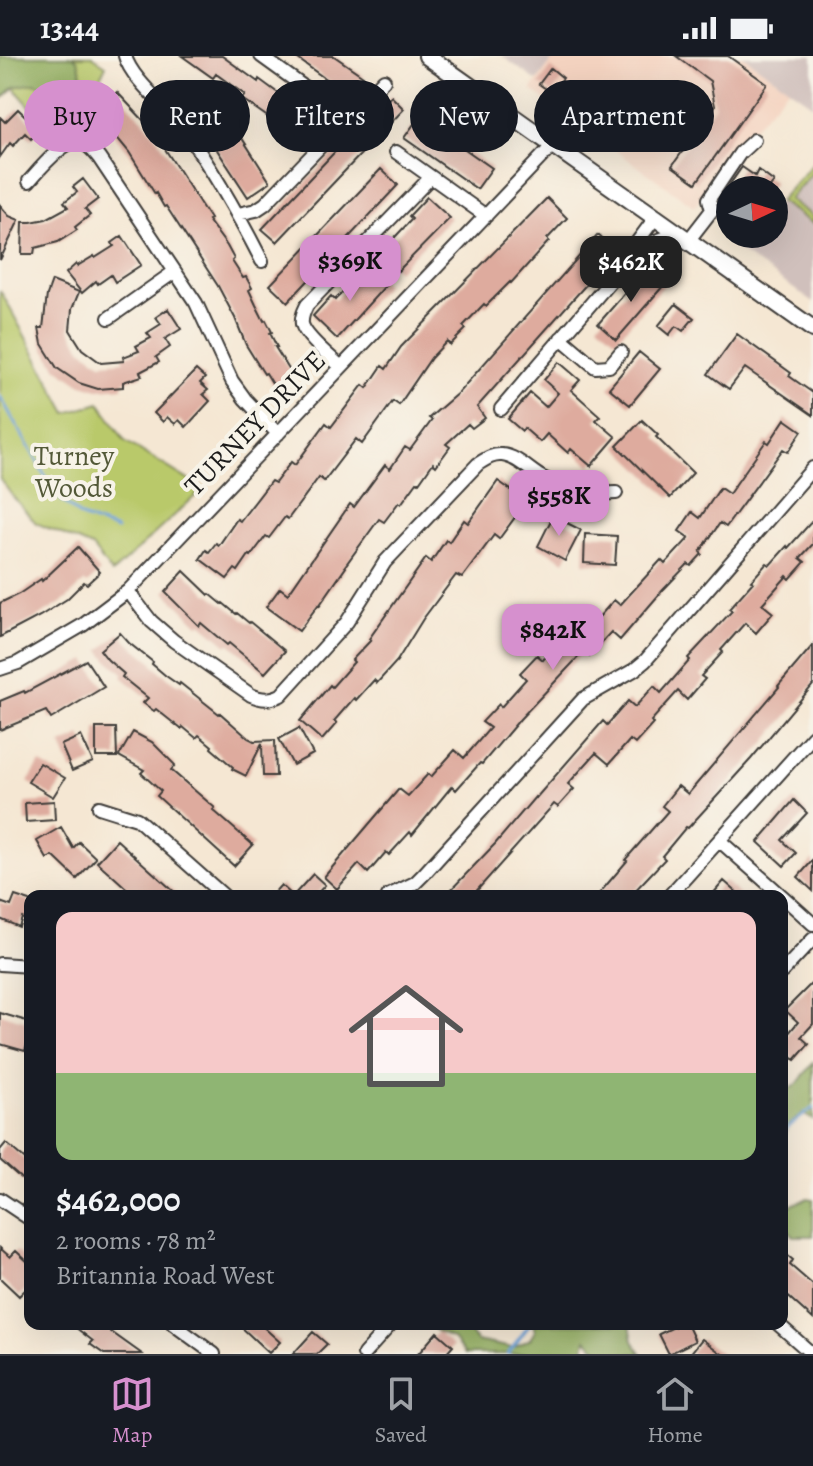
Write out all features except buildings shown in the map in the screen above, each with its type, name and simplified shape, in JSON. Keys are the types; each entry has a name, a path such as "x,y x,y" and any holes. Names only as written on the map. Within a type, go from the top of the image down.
{"main road":[{"path":"427,56 534,132"},
{"path":"563,152 813,329"}],"street":[{"path":"125,56 132,71 182,127 238,214 262,261"},
{"path":"261,56 294,80"},
{"path":"712,210 709,199 740,153 754,140"},
{"path":"29,181 70,142 88,146 196,303 232,381 278,434"},
{"path":"238,214 256,210 265,204 315,152"},
{"path":"396,152 486,216"},
{"name":"TURNEY DRIVE","path":"0,669 18,663 83,625 128,591 546,152"},
{"path":"341,367 302,324 307,305 431,177"},
{"path":"501,409 630,258 653,242 683,237 716,205"},
{"path":"630,258 632,249 655,218"},
{"path":"109,318 174,272"},
{"path":"561,338 595,367 609,366 621,352"},
{"path":"128,591 151,621 174,641 251,695 272,699 281,695 347,622 385,562 488,457 500,454 511,457 544,478 577,492 616,493"},
{"path":"400,890 423,875 583,699 645,661 813,468"},
{"path":"675,890 813,736"},
{"path":"99,807 137,819 217,890"},
{"path":"720,841 775,890"},
{"path":"788,901 813,924"},
{"path":"788,966 813,939"},
{"path":"0,964 24,966"},
{"path":"0,1199 24,1215"},
{"path":"181,1330 214,1354"},
{"path":"364,1354 386,1330"},
{"path":"785,1330 812,1354"}],"shaded area":[{"path":"502,56 556,56 536,80"},
{"path":"556,56 743,56 789,88 722,163 695,207 618,152 714,152 714,80 538,80"},
{"path":"743,56 813,56 813,105"},
{"path":"813,163 813,302 736,249 788,248 788,191"}],"green space":[{"path":"0,56 92,56 106,65 99,80 24,80 24,99 14,88 0,101"},
{"path":"0,56 73,56 78,60 83,80 24,80 24,85 14,87 0,101"},
{"path":"813,163 813,172 789,199 813,217 813,224 788,207 788,191"},
{"name":"Turney Woods","path":"0,290 67,413 100,403 125,441 203,489 112,573 92,547 36,523 0,479"},
{"path":"813,1063 813,1120 803,1114 788,1126 788,1090 797,1084"},
{"path":"807,1198 813,1199 813,1236 794,1236 788,1230 790,1206"},
{"path":"467,1330 477,1341 513,1348 530,1339 535,1330 631,1330 633,1341 642,1354 604,1354 586,1339 583,1354 465,1354 453,1339 436,1331"}],"waterway":[{"path":"0,396 56,495 81,517 117,530"},
{"path":"788,1127 813,1108"},
{"path":"508,1354 526,1330"}]}
